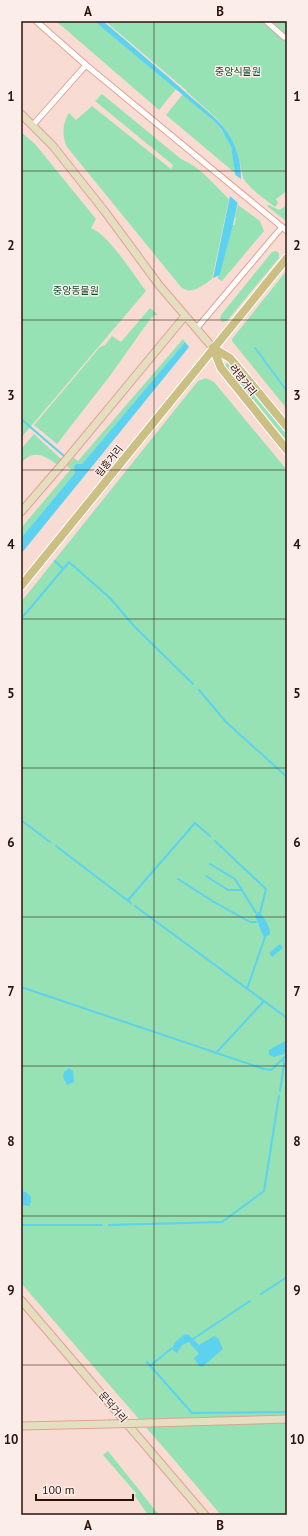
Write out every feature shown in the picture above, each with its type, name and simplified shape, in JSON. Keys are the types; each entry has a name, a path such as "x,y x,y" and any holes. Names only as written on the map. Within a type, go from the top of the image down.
{"main road":[{"name":"림흥거리","path":"21,586 287,258"},
{"name":"려명거리","path":"213,348 230,358 287,427"},
{"name":"려명거리","path":"213,348 221,368 287,450"}],"street":[{"path":"36,21 86,65 287,231"},
{"path":"268,22 284,37"},
{"path":"33,125 86,65"},
{"path":"21,114 53,146 185,316 213,348"},
{"path":"196,329 282,227"},
{"path":"21,512 185,316"},
{"name":"문덕거리","path":"21,1300 205,1515"},
{"path":"21,1426 287,1419"}],"green space":[{"path":"56,21 94,21 176,89 159,110"},
{"name":"중앙식물원","path":"105,21 287,21 287,191 276,199 278,203 275,207 253,190 243,178 236,148 217,119 186,90"},
{"path":"102,94 181,159 201,171 229,199 212,279 197,289 189,290 181,287 67,147 64,139 64,130 65,121 69,113 76,120 92,106 171,169 173,165 95,101"},
{"path":"183,94 211,119 226,136 234,159 235,173 166,115"},
{"name":"중앙동물원","path":"21,132 35,144 96,219 91,228 99,233 114,247 146,291 21,438"},
{"path":"238,205 260,221 264,231 222,281 218,279 218,276 220,275 232,225 234,225 236,219 235,217"},
{"path":"269,205 279,210 287,205 287,222 267,206"},
{"path":"276,251 279,253 279,258 227,321 222,322 220,319 221,315 272,252"},
{"path":"287,270 287,390 255,347 254,348 287,392 287,409 232,341 232,339"},
{"path":"150,308 158,315 151,318 109,377 57,444 34,425 100,347 105,345 112,336 121,342"},
{"path":"183,339 185,342 82,464 76,464 75,473 21,538 21,528 71,469 67,466 74,458 78,461"},
{"path":"228,362 287,434 287,441 225,365"},
{"path":"206,378 214,382 287,470 287,1515 221,1515 21,1283 21,602 198,381"},
{"path":"34,434 62,460 58,465 40,455 30,456 21,463 21,449"},
{"path":"108,1451 159,1515 148,1515 135,1496 136,1493 103,1455"}],"water":[{"path":"94,21 103,21 207,111 224,128 233,143 238,154 240,165 240,188 236,213 220,275 213,278 235,172 231,147 222,130 214,121"},
{"path":"185,342 189,347 21,554 21,538 75,473 74,467 76,464 82,464"},
{"path":"258,912 264,918 269,928 270,934 264,938 255,916"},
{"path":"280,944 283,948 272,957 269,953"},
{"path":"287,1040 287,1053 274,1057 269,1055 269,1050"},
{"path":"69,1068 73,1071 74,1082 67,1085 63,1077 64,1072"},
{"path":"21,1191 26,1192 31,1197 29,1206 21,1205"},
{"path":"185,1334 189,1335 199,1345 214,1336 218,1338 223,1349 202,1367 199,1366 194,1358 199,1354 189,1342 182,1345 177,1353 173,1350 173,1347 178,1339"}],"pier":[{"path":"233,173 242,180 239,204 229,195"}],"waterway":[{"path":"255,348 287,391"},
{"path":"21,419 64,456"},
{"path":"55,561 63,569"},
{"path":"21,619 69,562 110,598 134,626 193,684"},
{"path":"199,690 226,722 287,777"},
{"path":"21,820 50,842"},
{"path":"128,900 195,823 210,836"},
{"path":"215,841 266,889 260,913"},
{"path":"56,846 131,903"},
{"path":"210,864 235,879 256,913"},
{"path":"206,876 228,890 242,890"},
{"path":"178,879 214,902 250,922 256,922"},
{"path":"135,906 287,1018"},
{"path":"247,989 265,937"},
{"path":"21,987 264,1069 271,1070 287,1055"},
{"path":"216,1053 264,1001"},
{"path":"280,1091 284,1064 283,1058"},
{"path":"109,1225 222,1222 264,1191 279,1096"},
{"path":"21,1225 102,1225"},
{"path":"261,1294 287,1277"},
{"path":"193,1339 250,1301"},
{"path":"150,1366 172,1348"},
{"path":"147,1362 192,1413 287,1412"}]}
